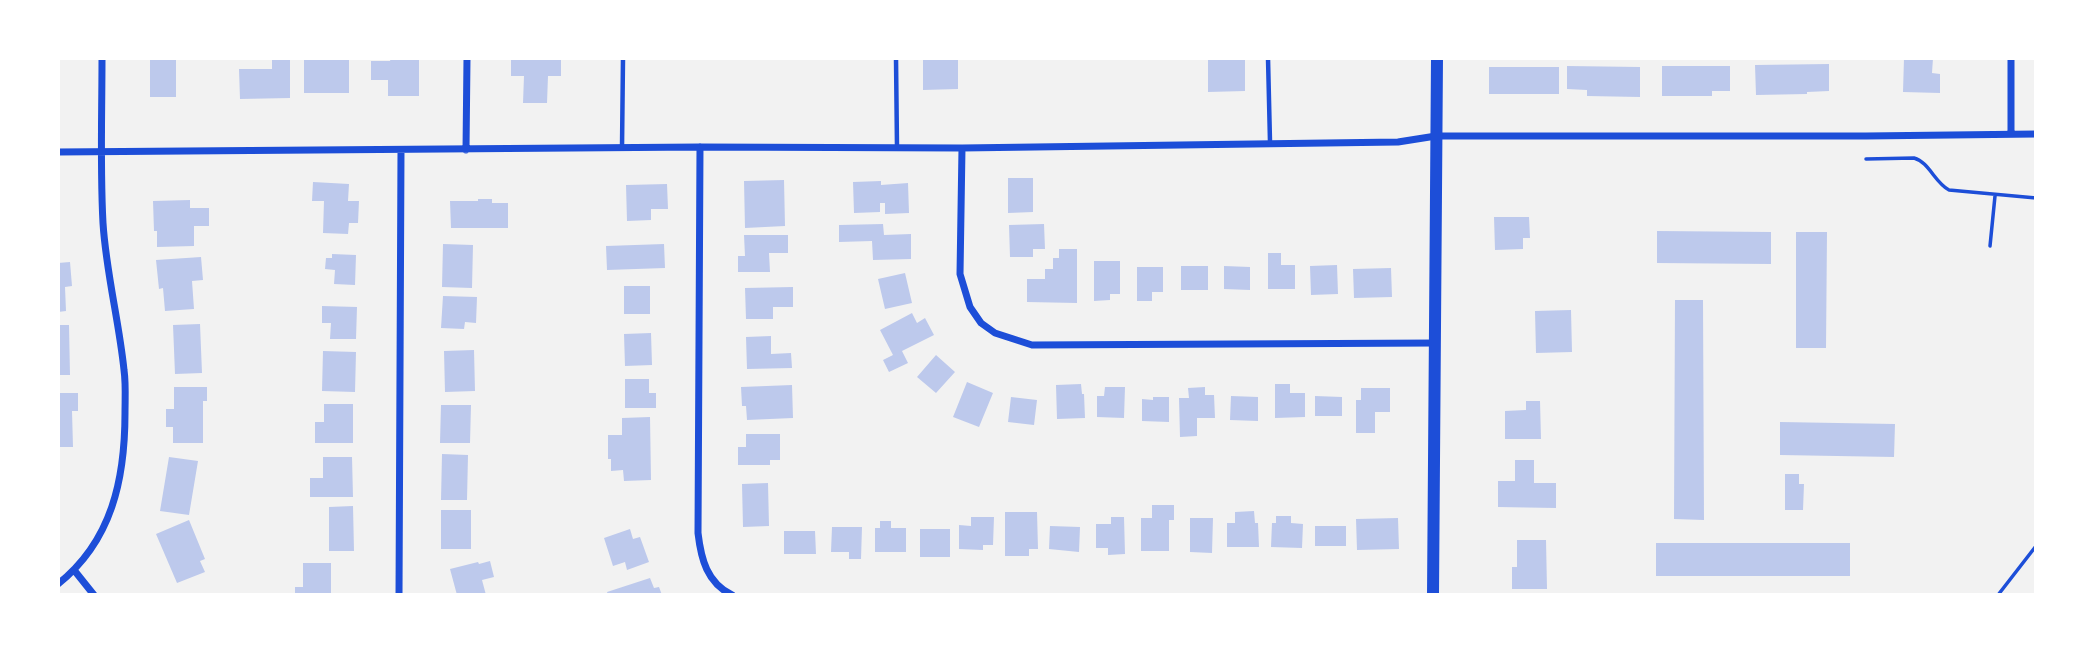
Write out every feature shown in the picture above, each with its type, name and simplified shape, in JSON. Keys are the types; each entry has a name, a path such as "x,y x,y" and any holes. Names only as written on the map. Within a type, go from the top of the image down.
{"street":[{"path":"58,584 92,548 106,522 117,496 125,443 125,372 103,225 102,58"},
{"path":"467,58 467,150"},
{"path":"1433,595 1437,58"},
{"path":"2011,58 2011,134"},
{"path":"58,152 700,147 961,148 1398,142 1436,136 2036,134"},
{"path":"700,147 698,533 701,555 713,582 732,595"},
{"path":"961,148 960,274 970,307 981,323 995,333 1032,345 1436,342"},
{"path":"399,595 401,150"},
{"path":"74,570 94,595"}],"lane":[{"path":"622,149 623,58"},
{"path":"895,58 897,148"},
{"path":"1268,58 1270,142"}],"path":[{"path":"1866,159 1914,158 1921,160 1940,186 1949,190 2036,198"},
{"path":"1990,246 1994,195"},
{"path":"1998,595 2036,546"}],"building":[{"path":"150,58 176,58 176,97 150,97"},
{"path":"272,58 290,58 290,98 240,99 239,69 272,69"},
{"path":"391,58 419,58 419,96 388,96 388,80 371,80 371,61 390,61"},
{"path":"511,58 561,59 561,76 548,76 547,103 523,103 524,76 511,76"},
{"path":"923,58 958,58 958,89 923,90"},
{"path":"1208,58 1245,58 1245,91 1208,92"},
{"path":"1904,58 1933,58 1932,73 1940,74 1940,93 1903,92"},
{"path":"304,59 349,59 349,93 304,93"},
{"path":"1829,64 1829,91 1756,95 1755,65"},
{"path":"1567,66 1640,67 1640,97 1587,96 1587,90 1567,89"},
{"path":"1662,66 1730,66 1730,91 1712,91 1712,96 1662,96"},
{"path":"1489,67 1559,67 1559,94 1489,94"},
{"path":"1008,178 1033,178 1033,212 1008,213"},
{"path":"784,180 785,226 745,228 744,181"},
{"path":"881,181 881,185 908,183 909,213 885,214 885,203 880,203 880,212 854,213 853,182"},
{"path":"313,182 349,184 348,201 359,201 358,223 349,223 348,234 323,233 324,201 312,201"},
{"path":"667,184 668,209 651,209 651,220 627,221 626,185"},
{"path":"492,199 492,203 508,203 508,228 451,228 450,201"},
{"path":"190,200 190,208 209,208 209,226 194,226 194,246 157,247 153,201"},
{"path":"1494,217 1529,217 1530,238 1523,238 1523,249 1495,250"},
{"path":"883,224 884,235 911,234 911,259 873,260 872,241 839,242 839,225"},
{"path":"1044,224 1045,249 1033,249 1033,257 1010,257 1009,225"},
{"path":"1657,231 1771,232 1771,264 1657,263"},
{"path":"1796,232 1827,232 1826,348 1796,348"},
{"path":"744,235 788,235 788,253 769,253 770,272 738,272 738,256 745,256"},
{"path":"443,244 473,245 472,288 442,287"},
{"path":"664,244 665,268 607,270 606,246"},
{"path":"1059,249 1077,249 1077,303 1027,302 1027,279 1045,279 1045,269 1053,269 1053,258 1059,258"},
{"path":"1268,253 1281,253 1281,265 1295,265 1295,289 1268,289"},
{"path":"332,254 356,255 355,285 334,284 335,270 325,269 326,258 332,258"},
{"path":"201,257 203,280 192,281 194,309 165,311 156,260"},
{"path":"1094,261 1120,261 1120,294 1110,294 1110,300 1094,301"},
{"path":"70,262 72,286 65,287 66,311 58,312 58,263"},
{"path":"1337,265 1338,294 1311,295 1310,266"},
{"path":"1181,266 1208,266 1208,290 1181,290"},
{"path":"1224,266 1250,267 1250,290 1224,289"},
{"path":"1137,267 1163,267 1163,292 1152,292 1152,301 1137,301"},
{"path":"1391,268 1392,297 1354,298 1353,269"},
{"path":"905,273 912,303 885,309 878,279"},
{"path":"624,286 650,286 650,314 624,314"},
{"path":"793,287 793,307 773,307 773,319 746,319 745,288"},
{"path":"443,296 477,297 476,323 465,322 464,329 441,328"},
{"path":"1675,300 1703,300 1704,520 1674,519"},
{"path":"322,306 357,307 356,339 330,339 331,323 322,323"},
{"path":"1571,310 1572,352 1536,353 1535,311"},
{"path":"912,313 917,323 925,318 934,335 902,351 908,363 889,372 883,360 893,355 880,330"},
{"path":"200,324 202,373 175,374 173,325"},
{"path":"58,325 69,325 70,375 58,375"},
{"path":"651,333 652,365 625,366 624,334"},
{"path":"771,336 771,354 791,353 792,368 747,369 746,337"},
{"path":"474,350 475,391 445,392 444,351"},
{"path":"323,351 356,352 355,392 322,391"},
{"path":"936,355 955,372 936,393 917,377"},
{"path":"625,379 649,379 649,393 656,393 656,408 625,408"},
{"path":"967,382 993,393 979,427 953,417"},
{"path":"1081,384 1085,418 1057,419 1056,385"},
{"path":"1275,384 1290,384 1290,393 1305,393 1305,417 1275,418"},
{"path":"792,385 793,418 747,420 746,406 742,406 741,387"},
{"path":"174,387 207,387 207,401 203,401 203,443 173,443 173,427 166,427 166,409 174,409"},
{"path":"1105,387 1125,387 1124,418 1097,417 1097,396 1104,396"},
{"path":"1205,387 1205,395 1214,395 1215,418 1197,418 1197,436 1180,437 1179,398 1189,398 1188,388"},
{"path":"1361,388 1390,388 1390,412 1375,412 1375,433 1356,433 1356,400 1361,400"},
{"path":"58,393 78,393 78,411 72,411 73,447 58,447"},
{"path":"1231,396 1258,397 1258,421 1230,420"},
{"path":"1315,396 1342,397 1342,416 1315,416"},
{"path":"1011,397 1037,400 1034,425 1008,422"},
{"path":"1153,397 1169,397 1169,422 1142,421 1142,399 1153,400"},
{"path":"1526,401 1540,401 1541,439 1505,439 1505,411 1526,410"},
{"path":"324,404 353,404 353,443 315,443 315,422 324,422"},
{"path":"441,405 471,405 470,443 440,443"},
{"path":"650,417 651,480 624,481 623,470 611,471 608,435 622,435 622,418"},
{"path":"1780,422 1895,424 1894,457 1780,455"},
{"path":"746,434 780,434 780,460 770,460 770,465 738,465 738,447 746,447"},
{"path":"442,454 468,455 467,500 441,500"},
{"path":"169,457 198,461 189,515 160,511"},
{"path":"323,457 352,457 353,497 310,497 310,478 323,478"},
{"path":"1515,460 1534,460 1534,483 1556,483 1556,508 1498,507 1498,481 1515,481"},
{"path":"1785,474 1799,474 1799,484 1804,484 1803,510 1785,510"},
{"path":"768,483 769,526 743,527 742,484"},
{"path":"1152,505 1174,505 1174,520 1169,520 1169,551 1141,551 1141,518 1152,518"},
{"path":"353,506 354,551 329,551 329,507"},
{"path":"441,510 471,510 471,549 441,549"},
{"path":"1254,511 1255,523 1258,523 1259,547 1227,547 1227,523 1235,523 1235,512"},
{"path":"1005,512 1037,512 1038,549 1029,549 1029,556 1005,556"},
{"path":"1276,516 1291,516 1291,523 1303,524 1302,548 1271,547 1272,523 1276,523"},
{"path":"971,517 994,517 993,545 983,545 983,550 959,549 959,525 971,526"},
{"path":"1111,517 1124,517 1125,554 1108,555 1108,548 1096,548 1096,524 1111,524"},
{"path":"1190,518 1213,518 1212,553 1190,552"},
{"path":"1398,518 1399,549 1357,550 1356,519"},
{"path":"189,520 205,559 200,561 205,572 177,583 156,534"},
{"path":"880,521 891,521 891,528 906,528 906,552 875,552 875,528 880,528"},
{"path":"1050,526 1080,527 1079,552 1049,549"},
{"path":"1315,526 1346,526 1346,546 1315,546"},
{"path":"832,527 862,527 861,559 849,559 849,552 831,552"},
{"path":"630,529 633,539 640,537 649,562 627,570 625,562 613,566 604,538"},
{"path":"920,529 950,529 950,557 920,557"},
{"path":"784,531 815,531 816,554 784,554"},
{"path":"1517,540 1546,540 1547,589 1512,589 1512,567 1517,567"},
{"path":"1656,543 1850,543 1850,576 1656,576"},
{"path":"490,561 494,577 482,580 486,595 457,595 450,569"},
{"path":"303,563 331,563 331,595 295,595 295,587 303,587"},
{"path":"650,578 654,588 659,587 662,595 608,595 607,592"}]}
